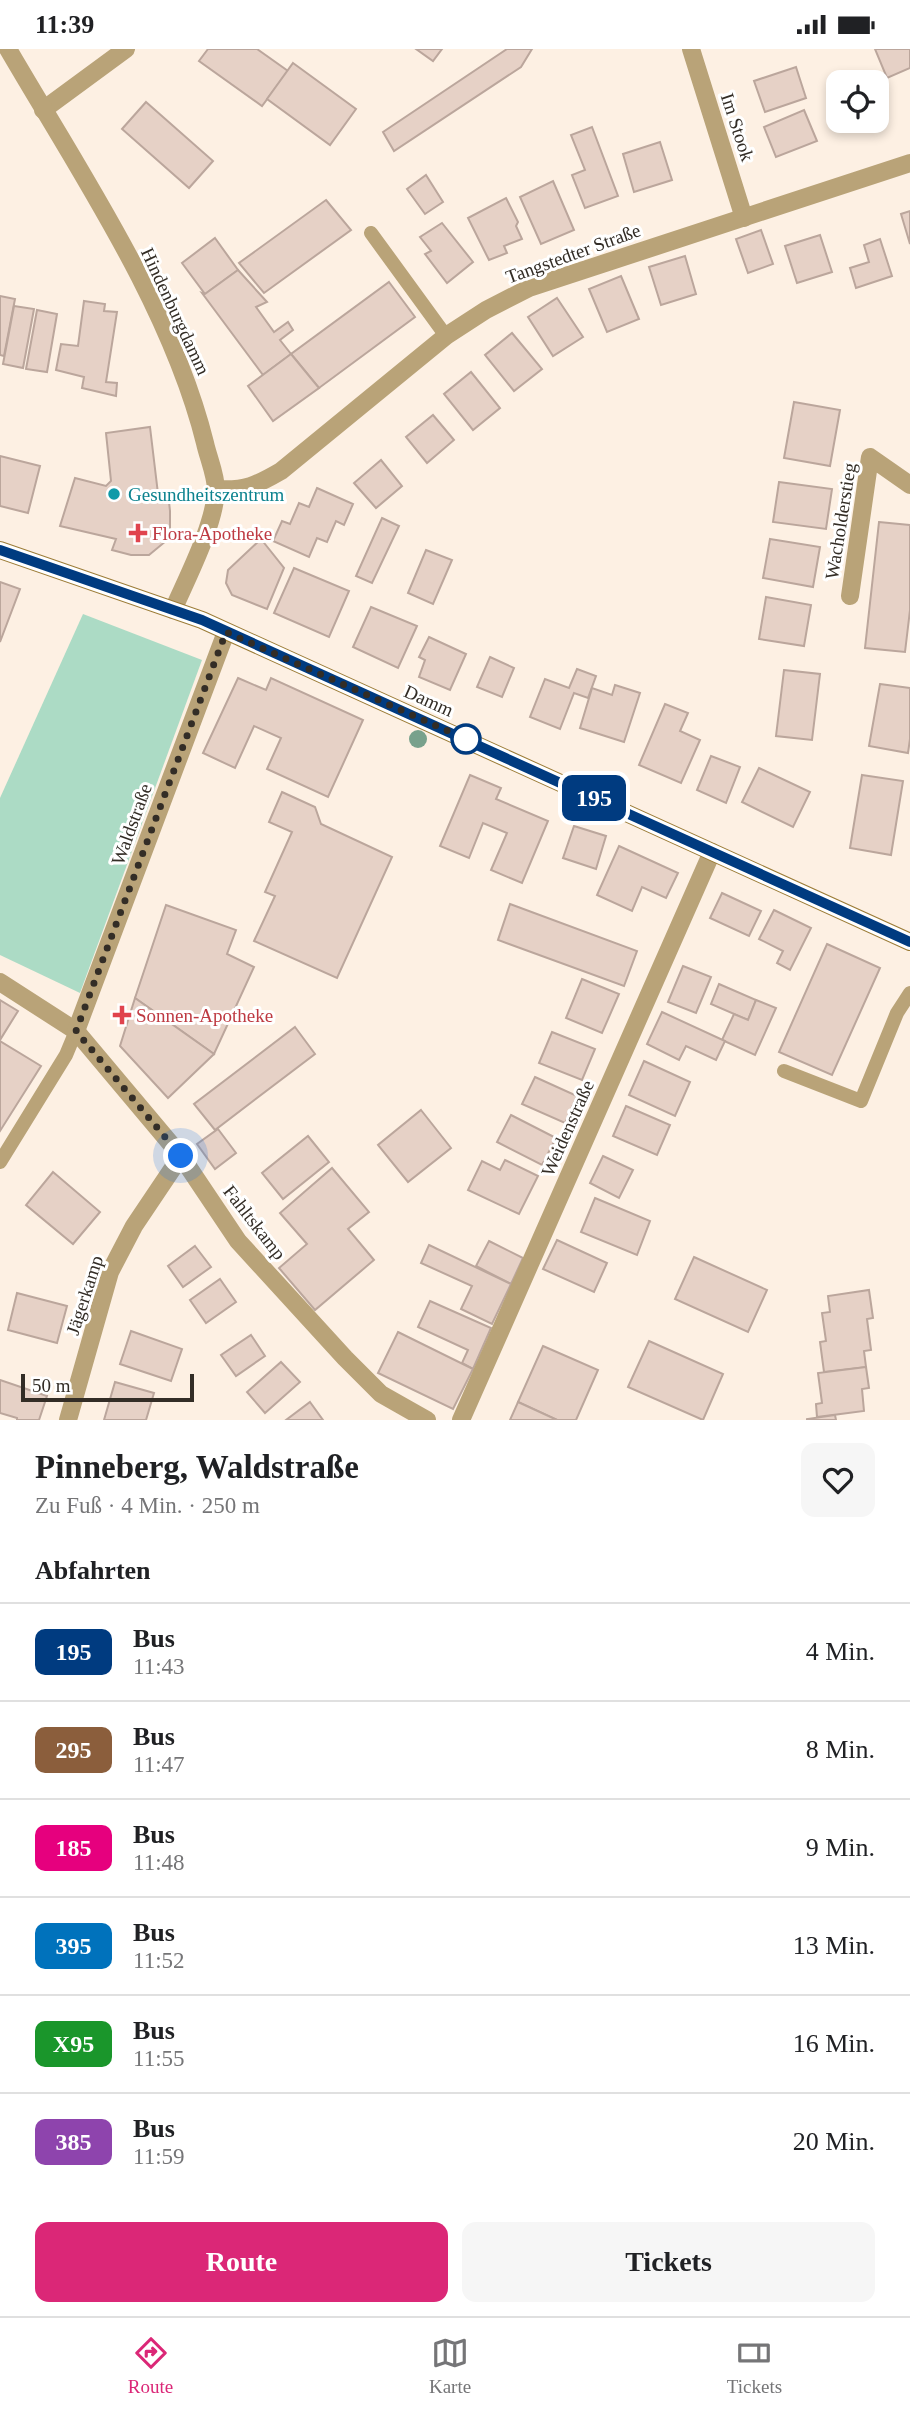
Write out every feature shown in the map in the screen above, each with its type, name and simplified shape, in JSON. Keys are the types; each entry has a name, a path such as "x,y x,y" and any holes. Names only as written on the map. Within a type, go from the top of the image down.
{"main road":[{"name":"Damm","path":"0,550 173,610 226,632 910,942"}],"street":[{"name":"Hindenburgdamm","path":"8,49 132,263 182,370 197,413 216,489 210,519 173,610"},
{"path":"43,110 126,49"},
{"name":"Im Stook","path":"691,49 744,218"},
{"name":"Tangstedter Straße","path":"216,489 233,490 255,486 281,471 446,336 486,310 529,288 910,163"},
{"name":"Wacholderstieg","path":"850,596 870,457 910,485"},
{"name":"Waldstraße","path":"76,1031 226,632"},
{"name":"Weidenstraße","path":"461,1420 712,852"},
{"name":"Fahltskamp","path":"0,982 76,1031 181,1156 238,1241 381,1394 394,1413 427,1420"},
{"name":"Jägerkamp","path":"68,1420 110,1272 134,1226 181,1156"}],"lane":[{"path":"371,233 446,336"},
{"path":"784,1071 861,1101 897,1013 910,993"},
{"path":"0,1162 66,1055 76,1031"}],"green space":[{"path":"83,614 202,660 80,993 0,955 0,798"}],"building":[{"path":"208,49 257,49 288,71 262,106 199,61"},
{"path":"416,49 442,49 433,61"},
{"path":"507,49 532,49 521,67 394,151 383,132"},
{"path":"875,49 910,49 910,68 889,77 889,70 884,70"},
{"path":"293,63 356,109 330,145 267,99"},
{"path":"796,67 806,98 765,112 754,81"},
{"path":"146,102 213,161 189,188 122,129"},
{"path":"804,110 817,141 776,157 764,127"},
{"path":"592,127 618,196 585,208 572,175 585,170 571,135"},
{"path":"660,142 672,180 634,192 623,154"},
{"path":"426,175 443,202 425,214 407,189"},
{"path":"553,181 574,230 541,244 520,197"},
{"path":"506,198 518,222 516,226 522,239 504,246 507,253 489,260 468,218"},
{"path":"326,200 351,230 264,293 239,263"},
{"path":"910,211 910,244 901,214"},
{"path":"442,223 473,262 447,283 425,254 431,251 420,237"},
{"path":"761,230 773,264 748,273 736,239"},
{"path":"820,235 832,272 797,283 785,246"},
{"path":"215,238 238,270 205,294 182,263"},
{"path":"880,239 892,276 856,288 850,268 869,262 864,245"},
{"path":"685,256 696,294 661,305 649,267"},
{"path":"238,270 267,302 256,307 274,332 288,322 293,330 280,340 291,354 263,375 202,293 205,294"},
{"path":"621,276 639,319 607,332 589,289"},
{"path":"389,282 415,317 319,388 291,354"},
{"path":"0,296 15,299 4,356 0,355"},
{"path":"557,298 583,337 553,356 528,317"},
{"path":"84,301 105,304 104,311 117,312 106,382 117,383 116,396 82,388 84,377 56,370 61,344 78,346"},
{"path":"14,306 34,309 23,368 3,364"},
{"path":"37,310 57,314 47,372 26,369"},
{"path":"512,333 542,369 514,391 485,355"},
{"path":"291,354 319,388 273,421 248,386"},
{"path":"471,372 500,408 473,430 444,394"},
{"path":"794,402 840,410 830,466 784,458"},
{"path":"433,415 454,440 427,463 406,437"},
{"name":"Gesundheitszentrum","path":"150,427 159,502 169,502 170,532 166,541 149,555 131,555 112,550 116,539 60,526 75,478 106,486 111,481 106,433"},
{"path":"0,456 40,466 28,513 0,506"},
{"path":"381,460 402,486 376,508 354,483"},
{"path":"779,482 832,489 826,529 773,522"},
{"path":"317,488 353,504 344,525 336,521 327,542 317,538 309,557 273,541 282,521 290,524 299,503 309,507"},
{"path":"382,518 399,526 372,583 356,576"},
{"path":"879,522 910,525 910,610 905,652 865,648"},
{"path":"261,539 284,568 267,609 232,595 226,583 228,570"},
{"path":"770,539 820,547 813,587 763,578"},
{"path":"426,550 452,560 433,604 408,593"},
{"path":"294,568 349,591 329,637 274,613"},
{"path":"0,582 20,589 0,642"},
{"path":"766,597 811,605 804,646 759,639"},
{"path":"371,607 417,626 398,668 353,647"},
{"path":"429,637 466,654 450,690 419,677 425,660 419,657"},
{"path":"490,657 514,668 502,697 477,687"},
{"path":"577,669 596,676 588,698 574,693 560,729 530,717 545,679 569,688"},
{"path":"784,670 820,674 812,740 776,736"},
{"path":"238,678 266,690 271,678 363,720 328,797 267,769 281,738 254,726 235,768 203,753"},
{"path":"880,684 910,688 908,753 869,746"},
{"path":"615,685 640,693 624,742 580,728 592,688 612,695"},
{"path":"665,704 688,713 680,731 700,740 681,783 639,765"},
{"path":"711,756 740,767 726,803 697,790"},
{"path":"759,768 810,792 793,827 742,802"},
{"path":"470,775 501,788 496,799 548,821 522,883 491,870 507,833 483,823 469,858 440,846"},
{"path":"862,775 903,781 891,855 850,848"},
{"path":"282,792 315,807 321,824 392,857 337,978 254,941 275,896 265,892 292,832 269,822"},
{"path":"574,826 606,836 596,869 563,858"},
{"path":"619,846 678,873 666,898 642,887 632,911 597,895"},
{"path":"722,893 761,911 749,936 710,918"},
{"path":"510,904 637,951 624,986 498,940"},
{"path":"166,905 236,930 227,954 254,967 214,1054 135,998"},
{"path":"774,910 811,928 790,970 777,963 783,951 759,939"},
{"path":"827,944 880,968 832,1075 779,1052"},
{"path":"683,966 711,977 696,1013 668,1002"},
{"path":"582,979 619,994 602,1033 566,1018"},
{"path":"719,984 756,1000 748,1020 711,1004"},
{"path":"135,998 214,1054 168,1098 120,1046"},
{"path":"0,1000 18,1011 0,1040"},
{"path":"756,1000 776,1008 755,1055 722,1040 734,1014 748,1020"},
{"path":"662,1012 725,1041 716,1060 686,1046 679,1060 647,1044"},
{"path":"295,1027 315,1054 215,1130 194,1104"},
{"path":"552,1032 595,1049 582,1080 539,1063"},
{"path":"0,1041 41,1066 0,1131"},
{"path":"644,1061 690,1082 675,1116 629,1095"},
{"path":"535,1077 577,1096 565,1123 522,1104"},
{"path":"626,1106 670,1125 657,1155 613,1136"},
{"path":"421,1110 451,1148 408,1182 378,1145"},
{"path":"511,1115 556,1138 542,1165 497,1142"},
{"path":"218,1129 236,1153 215,1169 197,1144"},
{"path":"308,1136 329,1162 283,1199 262,1173"},
{"path":"603,1156 633,1170 619,1198 590,1183"},
{"path":"505,1160 538,1176 519,1214 468,1190 482,1161 500,1170"},
{"path":"332,1168 369,1212 348,1229 374,1260 315,1310 279,1268 307,1244 280,1213"},
{"path":"53,1172 100,1212 73,1244 26,1205"},
{"path":"595,1198 650,1221 637,1255 581,1232"},
{"path":"557,1240 607,1263 594,1292 543,1269"},
{"path":"489,1241 523,1258 511,1284 476,1266"},
{"path":"429,1245 511,1284 492,1324 461,1309 472,1286 421,1263"},
{"path":"195,1246 211,1267 183,1287 168,1266"},
{"path":"694,1257 767,1290 748,1332 675,1299"},
{"path":"220,1279 236,1302 206,1323 190,1300"},
{"path":"869,1290 873,1318 867,1319 871,1350 864,1351 866,1367 824,1372 820,1342 826,1341 822,1313 830,1312 828,1296"},
{"path":"17,1293 67,1306 57,1343 8,1330"},
{"path":"430,1301 491,1328 473,1369 462,1363 468,1350 418,1327"},
{"path":"131,1331 182,1349 171,1381 120,1364"},
{"path":"398,1332 473,1369 453,1409 378,1373"},
{"path":"251,1335 265,1356 236,1376 221,1355"},
{"path":"649,1341 723,1374 703,1420 628,1387"},
{"path":"543,1346 598,1370 576,1420 557,1420 518,1402"},
{"path":"281,1362 300,1382 265,1413 247,1392"},
{"path":"866,1367 869,1388 862,1389 864,1411 817,1417 816,1404 822,1403 818,1373"},
{"path":"0,1380 47,1396 39,1420 17,1420 0,1413"},
{"path":"115,1382 154,1393 146,1420 104,1420"},
{"path":"310,1402 323,1420 286,1420"},
{"path":"518,1402 557,1420 510,1420"},
{"path":"835,1415 836,1420 807,1420 807,1419"}],"bus line":[{"name":"195","path":"0,550 202,620 910,942"}],"place":[{"name":"Gesundheitszentrum","path":"114,494"},
{"name":"Flora-Apotheke","path":"138,533"},
{"name":"Sonnen-Apotheke","path":"122,1015"}],"route":[{"path":"181,1156 76,1031 226,632 466,739"}]}
